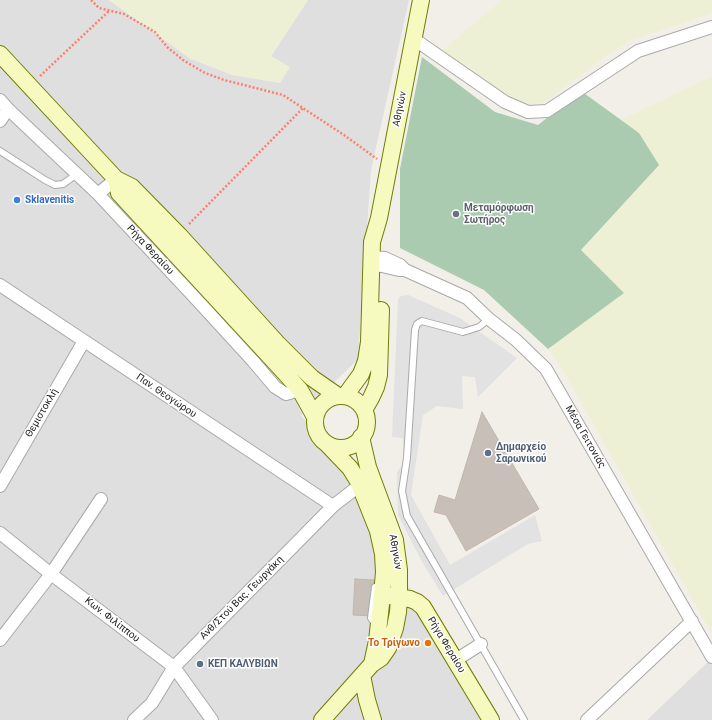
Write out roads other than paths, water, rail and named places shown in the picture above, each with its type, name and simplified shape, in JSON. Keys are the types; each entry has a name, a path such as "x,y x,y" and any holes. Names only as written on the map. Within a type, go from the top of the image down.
{"main road":[{"name":"Αθηνών","path":"364,410 376,387 378,375 377,261 372,242 379,218 422,0"},
{"name":"Ρήγα Φεραίου","path":"0,54 116,179 132,186 312,378 341,396"},
{"name":"Ρήγα Φεραίου","path":"116,179 119,193 300,390 315,417"},
{"name":"Αθηνών","path":"341,396 361,374 366,361 377,261"},
{"path":"341,396 349,397 358,403 364,410 366,429 354,444 346,447 336,447 327,444 319,437 315,427 315,417 319,407 328,399 341,396"},
{"name":"Αθηνών","path":"322,720 367,670 381,658 388,648 395,628 399,597 399,570 395,540 368,467 361,437"},
{"name":"Αθηνών","path":"327,444 350,468 360,485 378,531 383,554 384,575 378,629 367,670"},
{"name":"Ρήγα Φεραίου","path":"382,595 413,600 423,607 491,720"},
{"path":"367,670 367,700 373,720"}],"street":[{"path":"414,39 505,102 528,112 547,110 638,51 712,27"},
{"path":"0,121 4,104"},
{"name":"Ρήγα Φεραίου","path":"4,104 98,194 253,361 275,387 286,394 300,390"},
{"path":"98,194 116,179"},
{"name":"Μέσα Γειτονιάς","path":"377,261 399,270 405,270 467,298 489,319 516,340 546,369 712,657"},
{"name":"Παν. Θεογώρου","path":"0,285 333,506"},
{"name":"Θεμιστοκλή","path":"0,486 84,341"},
{"name":"Ανθ/Στού Βας. Γεωργάκη","path":"134,720 152,703 174,668 333,506 360,485"},
{"path":"0,640 51,574 101,499"},
{"name":"Κων. Φιλίππου","path":"0,533 174,668 212,720"},
{"path":"587,720 692,621"},
{"path":"456,660 481,644"}],"lane":[{"path":"0,151 55,185 63,184 77,174"},
{"path":"489,319 480,327 463,332 422,321 417,324 415,330 407,458 402,491 407,516 524,720"},
{"path":"378,629 371,618 376,582 384,575"}],"place":[{"name":"Sklavenitis","path":"17,200"},
{"name":"Μεταμόρφωση Σωτήρος","path":"456,214"},
{"name":"Δημαρχείο Σαρωνικού","path":"488,453"},
{"name":"Το Τρίγωνο","path":"428,643"},
{"name":"ΚΕΠ ΚΑΛΥΒΙΩΝ","path":"200,664"}]}
